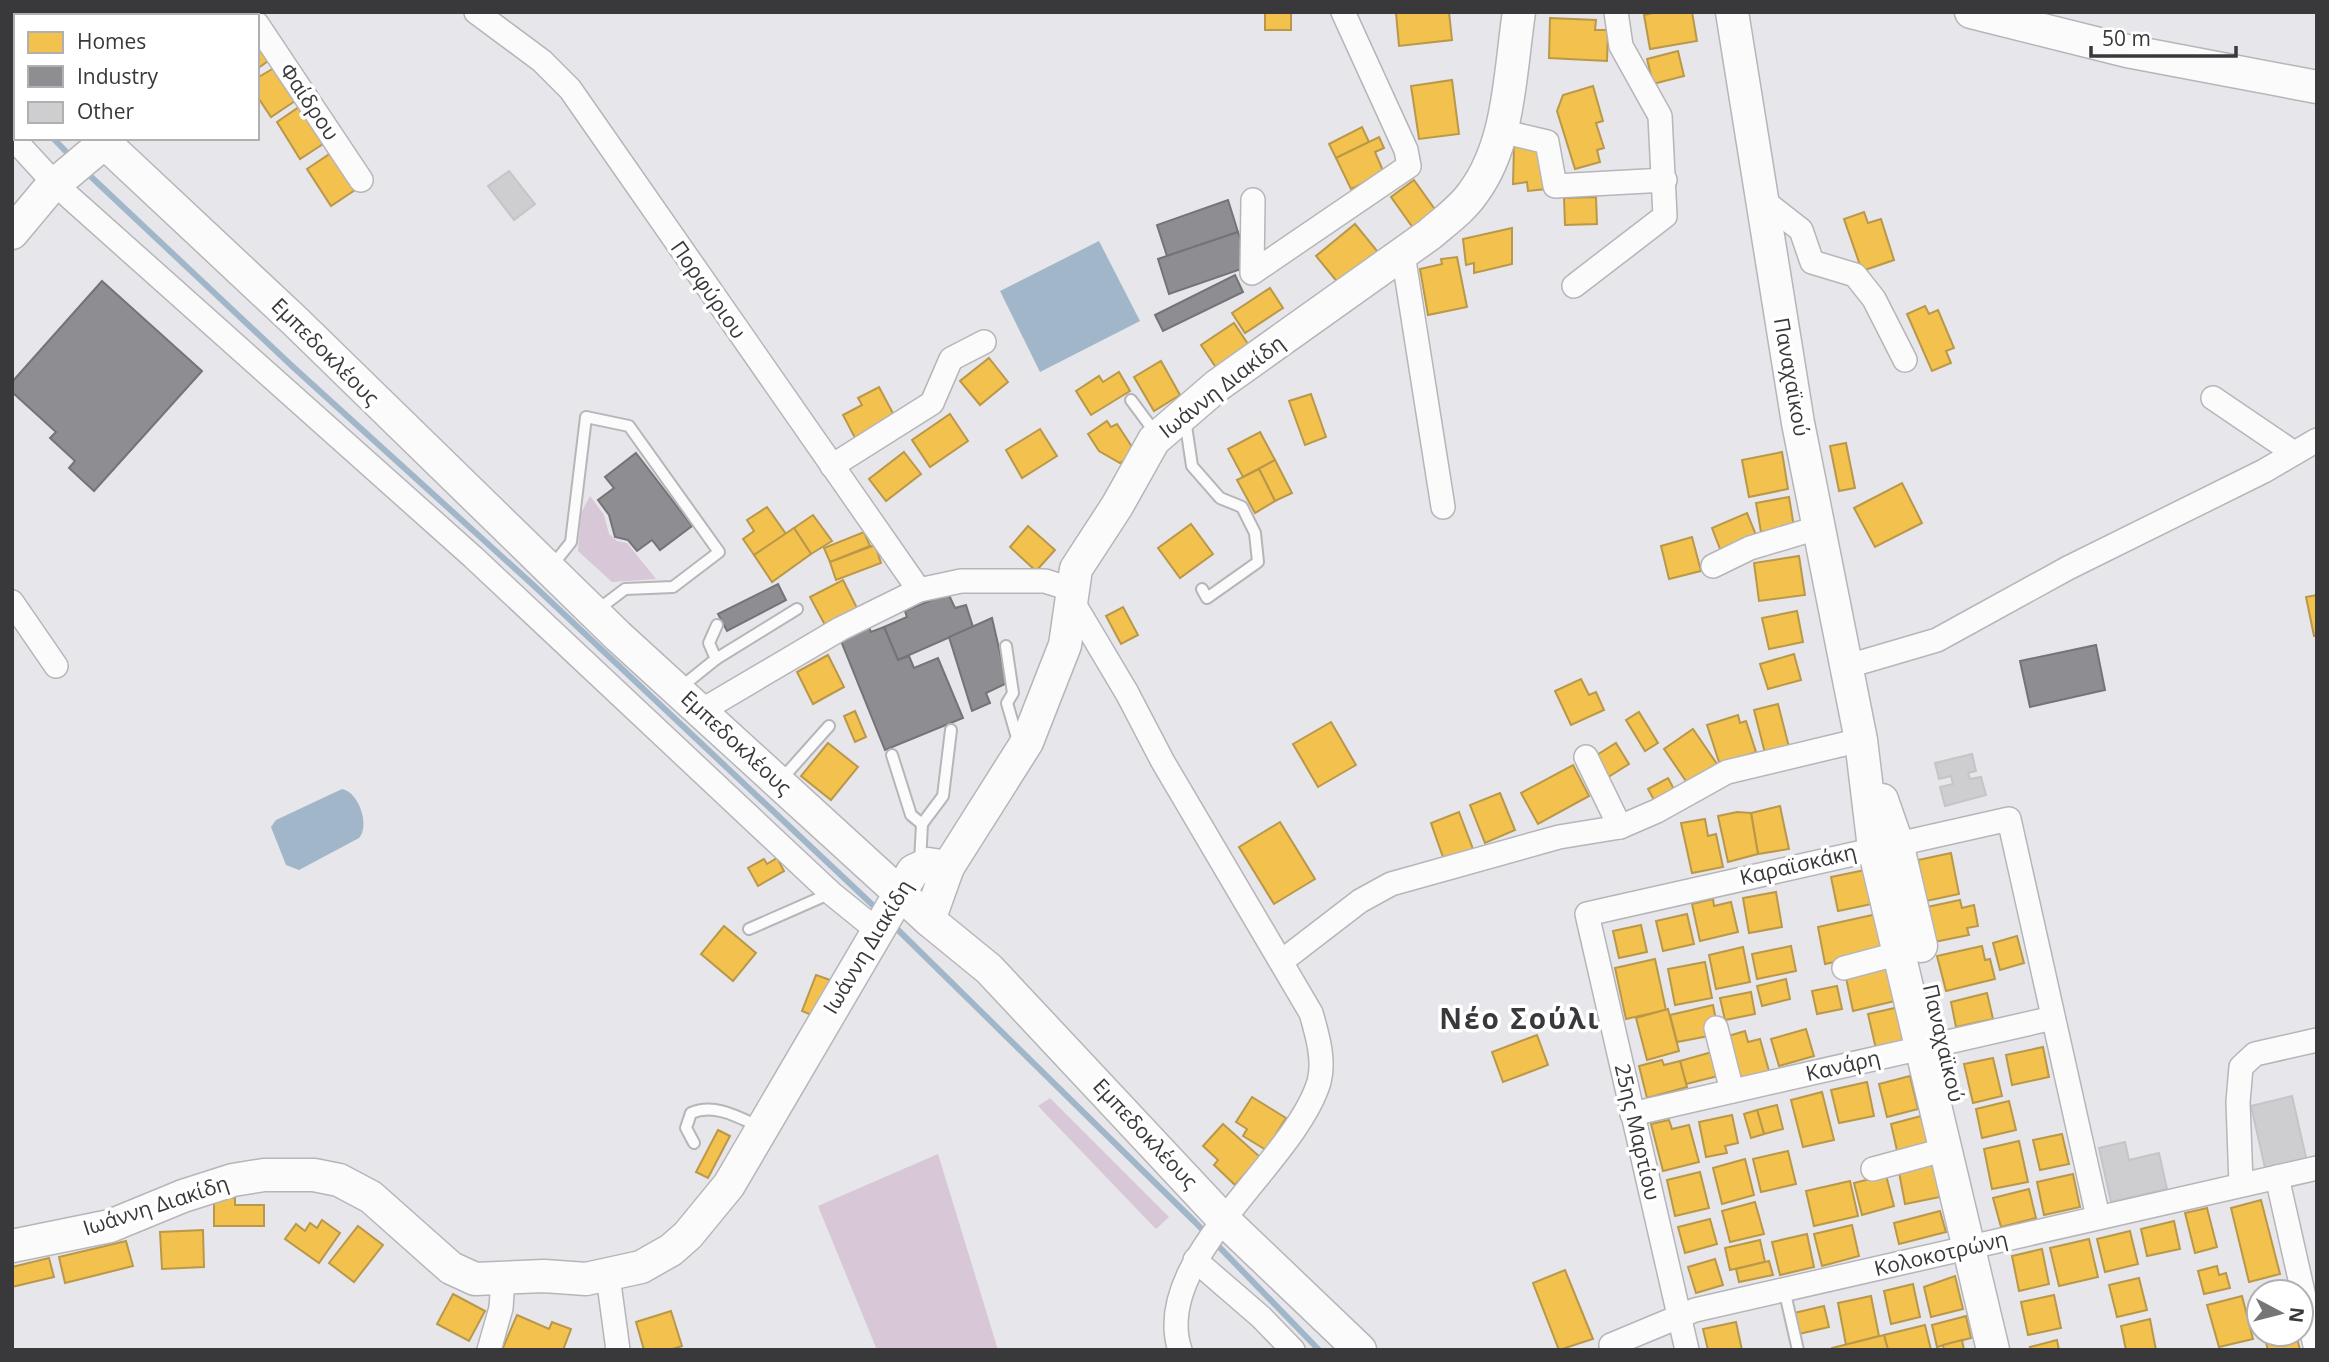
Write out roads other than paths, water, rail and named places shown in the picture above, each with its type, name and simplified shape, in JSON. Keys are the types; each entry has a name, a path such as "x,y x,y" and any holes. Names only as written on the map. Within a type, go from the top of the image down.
{"street":[{"name":"Πορφύριου","path":"475,12 542,61 570,89 919,590"},
{"path":"1253,200 1252,273 1409,166 1406,150 1343,12"},
{"name":"Ιωάννη Διακίδη","path":"12,1246 110,1226 183,1196 233,1180 264,1175 314,1175 338,1180 371,1197 450,1268 465,1276 485,1280 608,1276 653,1261 688,1235 729,1185 878,931 898,892 934,867 1022,752 1065,645 1073,605 1072,580 1082,555 1117,506 1141,459 1158,436 1218,385 1404,254 1472,196 1488,167 1501,131 1519,12"},
{"path":"1574,286 1665,216 1660,116 1621,46 1616,12"},
{"name":"Παναχαϊκού","path":"1732,12 1760,198 1817,528 1860,740 1979,1246 1993,1350"},
{"path":"1971,12 2127,51 2317,87"},
{"name":"Φαίδρου","path":"259,27 361,180"},
{"path":"1501,131 1547,142 1555,186 1665,180"},
{"path":"16,140 473,557 831,893 878,931"},
{"path":"12,233 60,180 103,142"},
{"name":"Εμπεδοκλέους","path":"103,142 285,312 593,612 929,920 989,969 1030,1009 1224,1220 1360,1350"},
{"path":"1760,198 1801,230 1812,262 1855,275 1874,299 1905,360"},
{"path":"1404,254 1443,507"},
{"path":"832,466 932,403 951,359 984,342"},
{"path":"2213,398 2294,453"},
{"path":"1845,667 1937,640 2068,568 2252,478 2317,440"},
{"path":"1713,566 1749,548 1817,528"},
{"path":"701,711 840,629 919,590 961,581 1053,581 1065,587 1073,605 1282,961 1311,1013 1320,1043 1320,1079 1308,1109 1199,1254 1178,1304 1177,1339 1180,1350"},
{"path":"12,602 56,666"},
{"path":"1282,961 1360,901 1391,884 1559,837 1620,827 1657,811 1727,772 1860,740"},
{"path":"1586,757 1620,827"},
{"name":"Καραϊσκάκη","path":"1587,914 2010,819 2053,1018"},
{"name":"Παναχαϊκού","path":"1886,845 1900,953 1933,1045 1947,1149 2014,1350"},
{"path":"929,920 934,867"},
{"name":"25ης Μαρτίου","path":"1587,914 1687,1350"},
{"path":"1844,968 1900,953"},
{"path":"2053,1018 2098,1217"},
{"name":"Κανάρη","path":"1632,1114 2053,1018"},
{"path":"1716,1028 1732,1091"},
{"path":"2241,1184 2238,1088 2241,1067 2255,1054 2317,1040"},
{"path":"1874,1169 1947,1149"},
{"name":"Κολοκοτρώνη","path":"1611,1345 1680,1314 2317,1168"},
{"path":"2277,1177 2316,1350"},
{"path":"1199,1254 1293,1350"},
{"path":"608,1276 618,1350"},
{"path":"489,1350 501,1308 503,1279"}],"lane":[{"path":"1132,400 1158,436"},
{"path":"1183,413 1191,440 1192,466 1220,498 1242,507 1255,533 1258,562 1207,598 1202,589"},
{"path":"549,569 571,542 586,417 629,426 719,552 673,587 625,589 593,612"},
{"path":"678,690 716,659 797,609"},
{"path":"716,659 709,643 717,625"},
{"path":"1006,646 1013,693 1007,704 1022,752"},
{"path":"778,783 829,726"},
{"path":"922,824 943,796 951,730"},
{"path":"892,755 911,815 922,824 934,867"},
{"path":"749,929 831,893"},
{"path":"695,1143 687,1128 691,1113 701,1109 725,1112 762,1128"},
{"path":"1784,1289 1798,1350"}],"water":[{"path":"1099,241 1140,321 1040,372 1000,291"},
{"path":"342,789 353,796 361,810 363,826 359,838 299,870 286,865 271,827 276,820"}],"waterway":[{"path":"55,140 73,159"},
{"path":"86,172 292,366 531,583 879,911"},
{"path":"892,924 1195,1222 1319,1350"}],"district":[{"name":"Νέο Σούλι","path":"1520,1019"}]}
